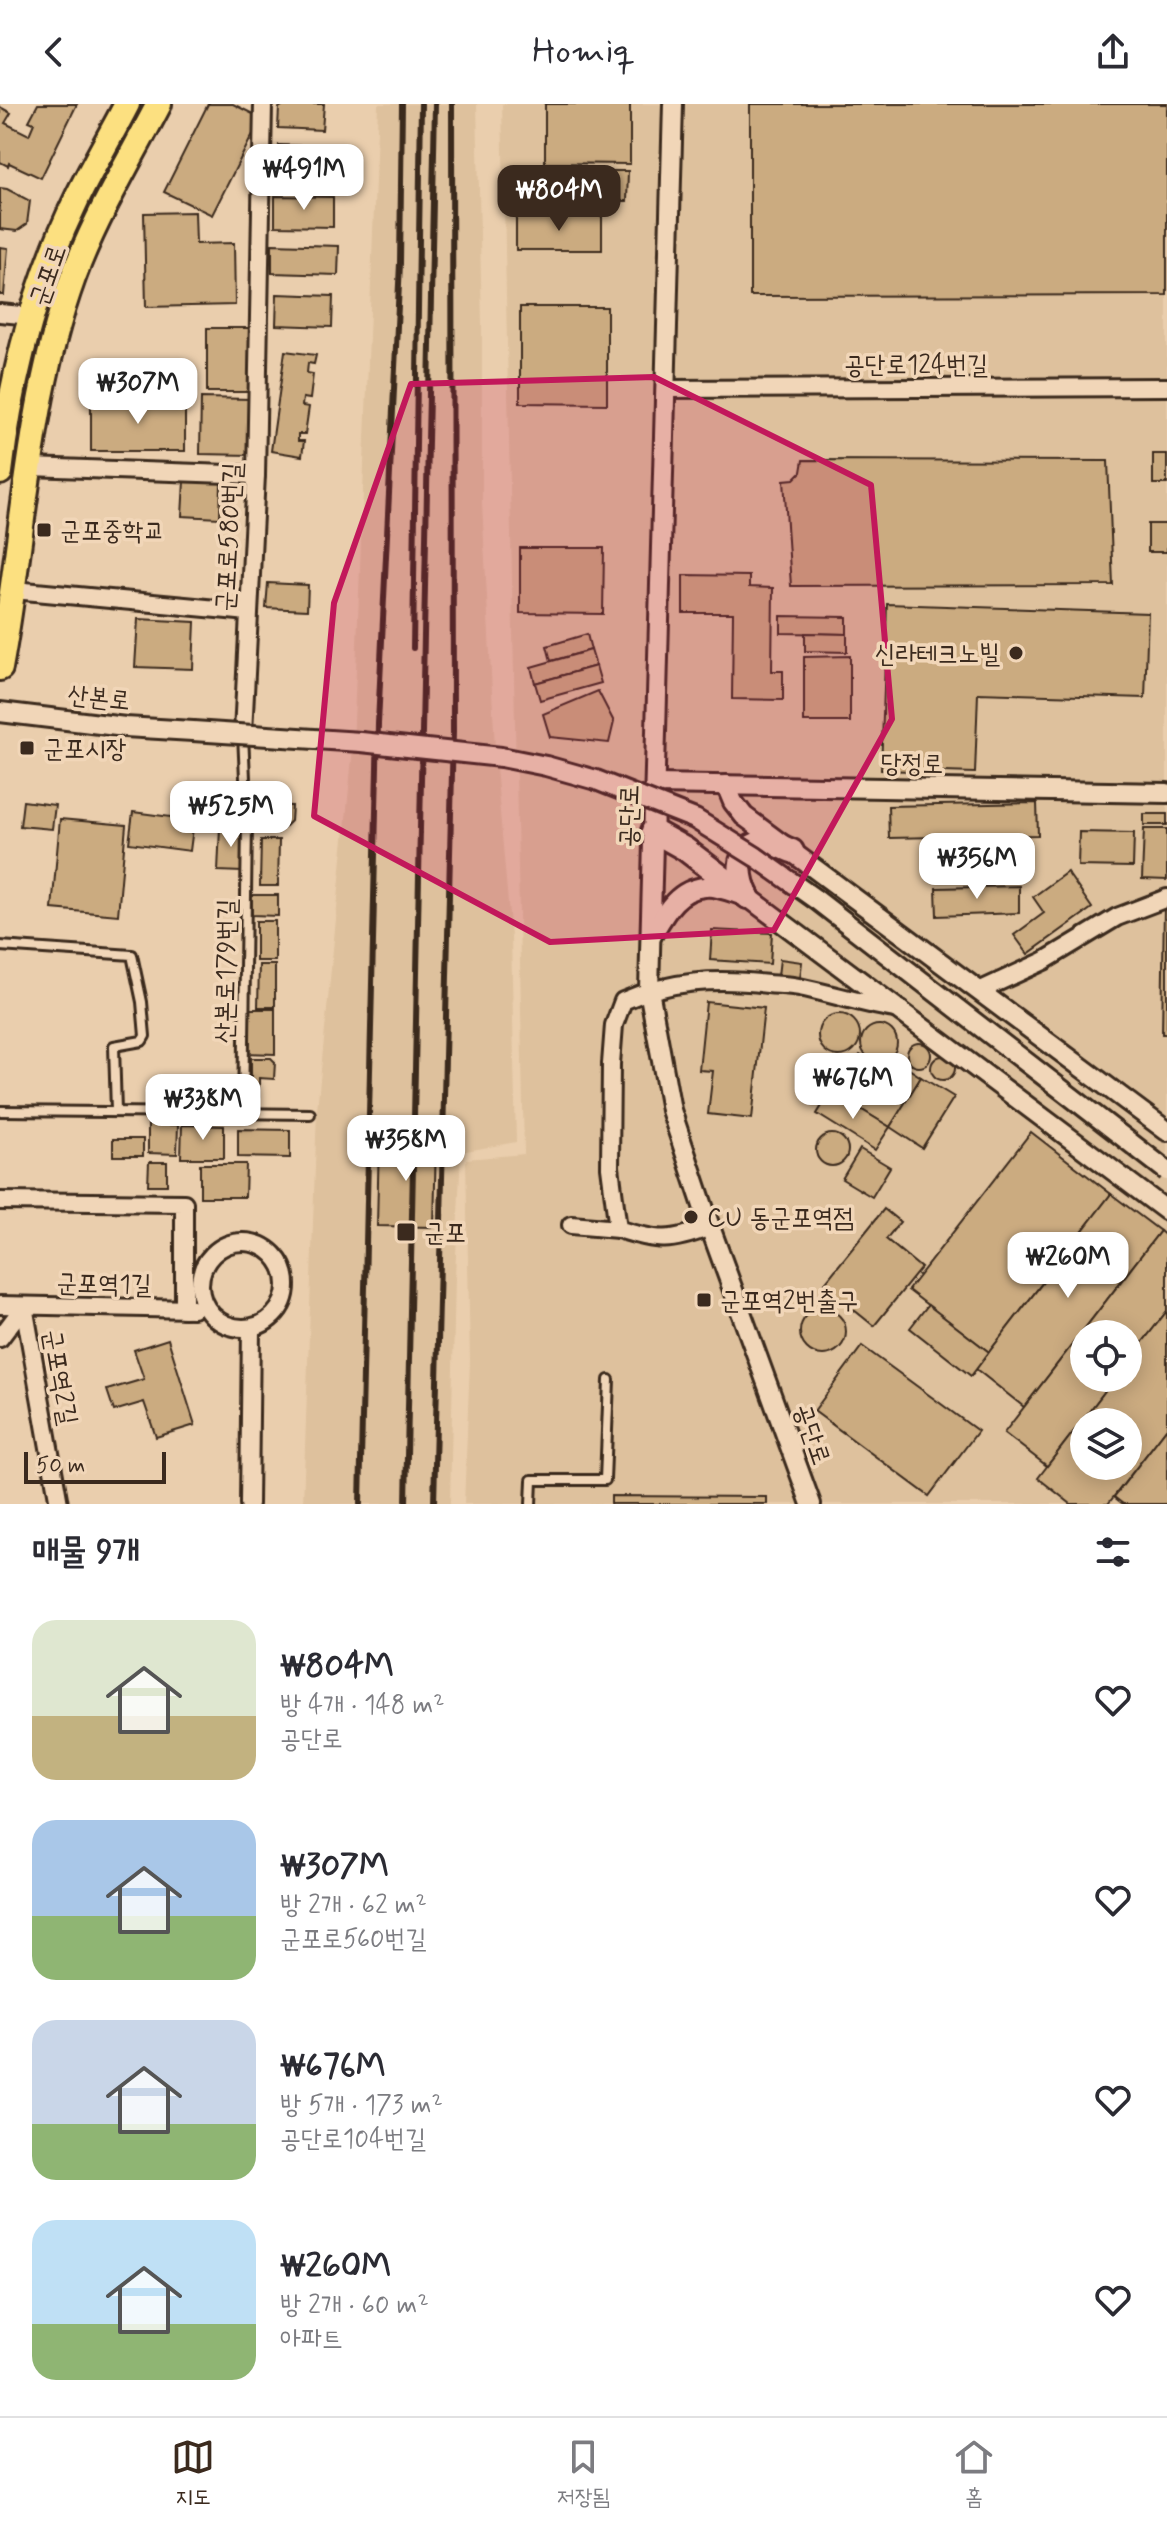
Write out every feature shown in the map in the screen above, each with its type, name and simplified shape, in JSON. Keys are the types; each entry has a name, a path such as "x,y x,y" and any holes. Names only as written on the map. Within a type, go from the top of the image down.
{"main road":[{"name":"군포로","path":"0,472 17,372 32,316 78,197 127,104"},
{"name":"군포로","path":"0,668 45,377 79,263 159,104"},
{"path":"78,197 76,217 61,262 68,267 79,263"},
{"path":"653,831 685,849 748,897"},
{"path":"748,897 740,881 743,856 749,849 758,843 772,843 792,851"}],"street":[{"name":"군포로580번길","path":"243,733 256,475 263,104"},
{"name":"공단로","path":"673,104 649,990 671,1110 710,1227 811,1504"},
{"path":"0,313 32,316"},
{"name":"공단로124번길","path":"665,389 1167,387"},
{"path":"30,467 256,475"},
{"path":"14,590 249,612"},
{"name":"산본로","path":"0,712 125,727 361,742 501,757 596,780 695,819 756,857 818,901 1167,1171"},
{"name":"당정로","path":"655,784 1167,793"},
{"path":"726,785 733,802 744,816 1167,1131"},
{"path":"650,938 669,906 682,894 706,886 748,897 1167,1211"},
{"path":"981,990 1044,961 1117,917 1167,898"},
{"path":"618,1229 610,1167 614,1025 623,1001 649,990 695,981 730,979 796,986 865,1005 902,1010"},
{"path":"0,1201 184,1203 184,1309"},
{"path":"571,1225 618,1229 650,1239 682,1238 710,1227"},
{"path":"206,1309 199,1289 200,1276 206,1262 225,1246 240,1242 258,1245 279,1261 287,1283 283,1304 265,1323 251,1328 249,1504"},
{"name":"군포역1길","path":"0,1305 206,1309 226,1324 251,1328"},
{"path":"0,1338 24,1306"},
{"name":"군포역2길","path":"24,1306 59,1504"}],"lane":[{"name":"산본로179번길","path":"243,733 247,823 243,1113"},
{"path":"0,946 132,955 142,1002 145,1036 142,1041 114,1046 116,1111"},
{"path":"0,1111 310,1114"},
{"path":"531,1504 532,1480 605,1480 609,1380"}],"highlighted area":[{"path":"654,377 871,485 892,719 774,930 550,942 314,816 334,603 411,384"}],"shaded area":[{"path":"378,104 477,104 482,503 496,767 511,937 516,1142 461,1152 450,1504 303,1504 317,1110 353,748"},
{"path":"502,104 1167,104 1167,1504 464,1504 470,1362 466,1159 524,1154"}],"building":[{"path":"38,104 77,104 41,178 0,162 0,107 11,113 5,123 29,135 34,123 29,121"},
{"path":"208,104 233,104 261,118 212,215 164,192"},
{"path":"285,104 324,104 322,130 278,128 279,108"},
{"path":"545,104 630,104 630,164 545,163"},
{"path":"750,104 1167,104 1167,295 750,296"},
{"path":"279,145 331,147 330,180 278,178"},
{"path":"513,171 628,171 627,201 513,201"},
{"path":"0,188 30,201 27,224 17,231 0,229"},
{"path":"275,196 333,197 333,227 275,226"},
{"path":"195,212 196,244 234,243 235,305 146,307 144,213"},
{"path":"516,215 602,216 602,250 516,250"},
{"path":"272,244 339,246 338,275 272,273"},
{"path":"0,247 8,248 4,295 0,295"},
{"path":"277,294 333,296 332,327 276,325"},
{"path":"520,307 607,307 607,404 520,403"},
{"path":"207,328 249,328 249,392 207,392"},
{"path":"285,351 316,355 314,364 308,363 307,373 313,374 310,399 303,398 302,406 309,407 305,434 298,434 298,441 304,441 302,456 271,451"},
{"path":"201,398 252,399 251,455 200,454"},
{"path":"91,402 185,402 185,451 91,451"},
{"path":"1153,454 1167,454 1167,484 1153,484"},
{"path":"803,460 1108,461 1113,585 791,586 784,480 794,479 801,472"},
{"path":"184,481 221,483 220,518 182,516"},
{"path":"1148,524 1167,524 1167,552 1148,552"},
{"path":"520,548 604,548 603,614 520,613"},
{"path":"683,575 749,576 749,587 773,588 772,671 783,671 783,700 732,699 733,613 683,613"},
{"path":"268,583 308,585 307,610 266,608"},
{"name":"신라테크노빌","path":"887,604 1148,613 1145,698 978,693 975,773 881,770"},
{"path":"781,616 847,617 847,634 781,633"},
{"path":"138,619 195,622 193,669 135,667"},
{"path":"805,633 847,634 847,652 805,651"},
{"path":"587,634 591,650 551,661 547,646"},
{"path":"591,650 596,666 535,683 531,667"},
{"path":"850,656 850,722 804,722 804,657"},
{"path":"596,666 601,683 540,700 535,683"},
{"path":"598,691 614,722 609,743 550,737 543,714"},
{"path":"23,801 55,805 52,829 20,826"},
{"path":"1037,803 1038,835 889,838 888,806"},
{"path":"257,805 292,806 291,821 284,828 256,827"},
{"path":"133,812 194,820 190,851 129,843"},
{"path":"1144,814 1167,814 1167,825 1144,825"},
{"path":"60,819 126,825 118,915 52,909"},
{"path":"220,827 245,828 242,872 218,871"},
{"path":"1144,829 1167,829 1167,880 1142,879"},
{"path":"1079,832 1134,833 1133,867 1078,866"},
{"path":"261,840 279,840 278,886 260,886"},
{"path":"1067,872 1092,908 1028,954 1014,935 1044,913 1033,897"},
{"path":"1019,886 1019,913 937,916 936,888"},
{"path":"252,895 278,895 278,916 252,915"},
{"path":"1164,905 1167,905 1167,1034 1162,1034"},
{"path":"256,921 275,921 275,961 256,961"},
{"path":"712,930 772,933 770,964 710,960"},
{"path":"780,959 802,962 800,979 778,976"},
{"path":"259,965 275,965 275,1007 258,1007"},
{"path":"706,1002 764,1008 752,1119 708,1114 713,1071 699,1070"},
{"path":"246,1009 275,1009 275,1054 246,1053"},
{"path":"839,1014 854,1020 860,1035 854,1050 839,1056 824,1050 818,1035 824,1020"},
{"path":"879,1025 892,1030 897,1043 892,1056 879,1061 866,1056 861,1043 866,1030"},
{"path":"919,1043 928,1046 931,1055 928,1064 919,1067 910,1064 907,1055 910,1046"},
{"path":"860,1055 890,1073 881,1087 852,1068"},
{"path":"943,1056 954,1063 955,1068 948,1079 943,1080 932,1073 931,1068 938,1057"},
{"path":"251,1058 271,1058 275,1062 274,1079 259,1078 259,1104 251,1104"},
{"path":"897,1061 921,1077 906,1102 881,1087"},
{"path":"847,1065 906,1102 890,1127 831,1091"},
{"path":"921,1077 954,1097 922,1148 890,1127"},
{"path":"831,1091 890,1127 875,1150 817,1114"},
{"path":"148,1124 178,1125 177,1154 148,1153"},
{"path":"182,1125 224,1126 224,1158 181,1158"},
{"path":"238,1129 290,1130 290,1158 238,1157"},
{"path":"1031,1132 1111,1194 989,1352 908,1290"},
{"path":"832,1134 843,1139 848,1150 843,1161 832,1166 821,1161 816,1150 821,1139"},
{"path":"113,1139 143,1139 143,1156 113,1156"},
{"path":"379,1139 436,1140 434,1227 377,1226"},
{"path":"860,1149 890,1167 872,1197 842,1179"},
{"path":"149,1162 167,1162 167,1185 148,1185"},
{"path":"200,1164 246,1164 245,1197 200,1197"},
{"path":"1111,1194 1160,1231 1091,1320 1070,1320 1070,1347 1024,1407 976,1369"},
{"path":"884,1209 900,1222 886,1239 921,1268 874,1326 823,1285"},
{"path":"1160,1231 1167,1237 1167,1311 1142,1343 1142,1320 1091,1320"},
{"path":"928,1305 989,1352 971,1376 910,1328"},
{"path":"823,1309 839,1316 846,1332 839,1348 823,1355 807,1348 800,1332 807,1316"},
{"path":"1167,1311 1167,1428 1142,1460 1142,1408 1092,1408 1104,1392 1142,1392 1142,1343"},
{"path":"168,1339 195,1425 156,1437 144,1402 114,1411 107,1390 144,1379 134,1350"},
{"path":"862,1346 978,1431 929,1496 814,1411"},
{"path":"1070,1348 1070,1392 1104,1392 1092,1408 1070,1408 1070,1436 1047,1466 1004,1433"},
{"path":"1167,1428 1167,1504 1123,1504 1114,1497 1127,1480 1142,1480 1142,1461"},
{"path":"1070,1436 1070,1480 1127,1480 1108,1504 1071,1504 1038,1478"},
{"path":"611,1496 767,1497 767,1504 611,1504"}],"railway":[{"path":"360,1504 378,724 400,263 402,104"},
{"path":"413,648 421,104"},
{"path":"406,1504 435,104"},
{"path":"434,1504 453,732 452,104"}],"place":[{"name":"군포중학교","path":"44,530"},
{"name":"신라테크노빌","path":"1016,653"},
{"name":"군포시장","path":"27,748"},
{"name":"CU 동군포역점","path":"691,1217"},
{"name":"군포","path":"406,1232"},
{"name":"군포역2번출구","path":"704,1300"}]}
